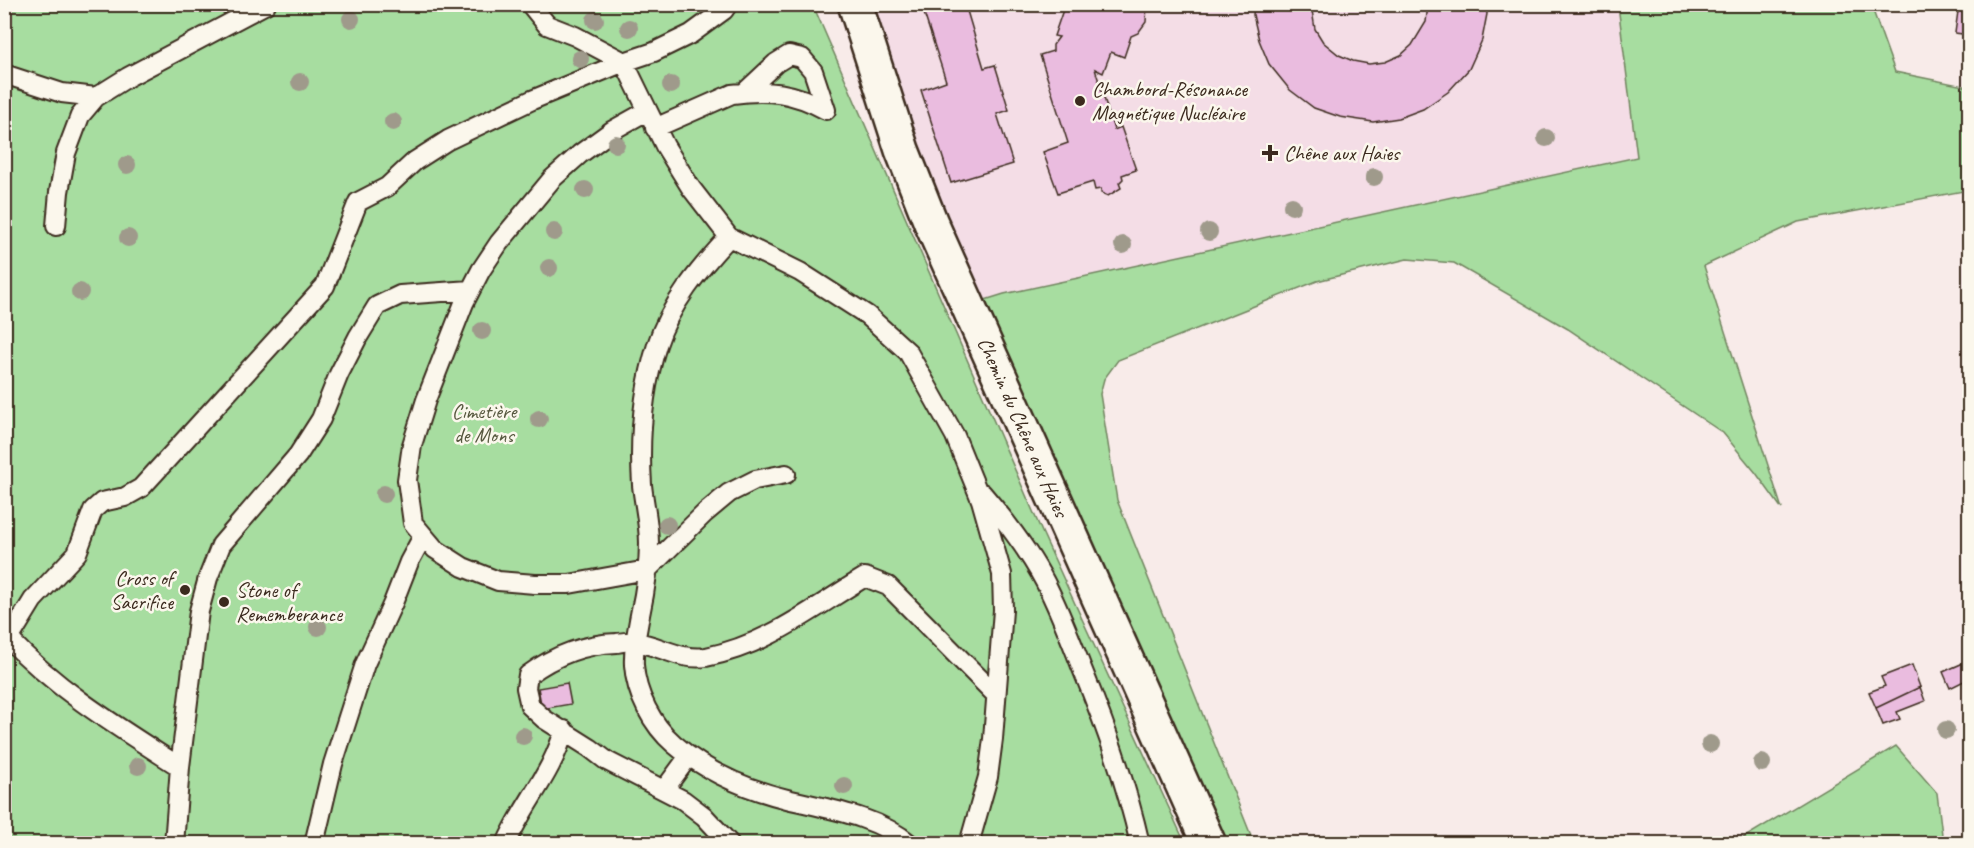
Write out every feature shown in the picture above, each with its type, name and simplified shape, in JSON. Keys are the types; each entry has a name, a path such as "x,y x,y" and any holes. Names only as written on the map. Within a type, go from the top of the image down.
{"street":[{"name":"Chemin du Chêne aux Haies","path":"855,4 902,150 931,224 1209,843"}],"lane":[{"path":"56,226 58,192 66,153 80,116 96,97 136,73 266,4"},
{"path":"530,4 547,25 575,36 624,62 656,128 691,188 729,237 800,272 867,315 908,352 955,436 977,487 1002,574 1002,622 993,739 988,777 969,843"},
{"path":"180,767 80,700 26,657 9,639 33,600 77,553 93,510 102,502 125,496 141,488 325,286 358,202 387,188 415,161 448,140 490,118 624,62 654,52 691,34 724,10 728,4"},
{"path":"4,75 62,93 96,97"},
{"path":"656,128 722,98 745,92"},
{"path":"647,111 613,130 580,154 552,179 499,243 481,270 470,290 426,400 412,445 407,480 412,523 435,549 463,567 498,581 569,584 647,570 705,513 729,494 755,480 786,474"},
{"path":"729,237 703,264 676,304 657,343 648,376 641,445 644,508 650,542 635,642 634,665 640,694 654,721 672,743 725,778 784,798 829,808 871,822 899,834 910,843"},
{"path":"174,843 180,767 199,611 208,578 221,545 298,455 321,418 339,374 377,306 400,295 470,290"},
{"path":"977,487 1004,518 1028,552 1063,620 1115,752 1140,843"},
{"path":"314,843 333,764 365,664 409,562 423,536"},
{"path":"730,843 704,816 683,800 606,761 564,730 544,719 530,706 526,688 528,675 539,666 579,647 635,642 679,656 703,657 740,649 779,632 865,577 888,586 995,694"},
{"path":"506,843 527,804 549,772 564,730"},
{"path":"664,790 689,756"}],"shaded area":[{"name":"Chêne aux Haies","path":"855,5 1618,5 1637,157 1004,294 969,305"}],"green space":[{"name":"Cimetière de Mons","path":"4,5 813,5 1042,532 1185,843 5,843"},
{"path":"1618,5 1871,5 1895,72 1969,87 1969,190 1798,222 1704,266 1782,509 1723,433 1568,329 1454,263 1407,259 1317,281 1118,360 1104,379 1100,394 1117,500 1254,843 1209,843 969,305 1004,294 1637,157"},
{"path":"1896,746 1937,793 1943,843 1735,843"}],"building":[{"path":"909,4 965,4 984,68 995,65 1009,110 997,114 1013,164 951,183 921,90 946,81 922,7 911,10"},
{"name":"Chambord-Résonance Magnétique Nucléaire","path":"1065,4 1147,4 1146,22 1138,33 1131,36 1124,57 1111,52 1103,73 1095,69 1114,130 1121,127 1136,170 1122,175 1123,179 1119,183 1121,188 1108,196 1101,193 1101,189 1095,190 1093,182 1058,193 1043,152 1068,143 1040,55 1053,51 1053,45 1059,37 1054,36"},
{"path":"1254,4 1311,4 1315,29 1323,42 1339,55 1369,64 1385,62 1401,55 1412,45 1426,22 1428,4 1486,4 1487,14 1482,40 1469,69 1448,92 1423,109 1399,118 1373,122 1340,117 1314,108 1290,90 1269,64 1259,40 1253,15"},
{"path":"1959,4 1970,5 1970,35 1955,33"},
{"path":"1970,660 1970,678 1950,688 1943,672"},
{"path":"1912,665 1920,687 1876,708 1869,692 1885,686 1881,677"},
{"path":"567,683 571,704 542,709 538,688"},
{"path":"1920,687 1925,701 1897,712 1900,719 1883,725 1876,708"}],"place":[{"name":"Chambord-Résonance Magnétique Nucléaire","path":"1080,101"},
{"name":"Chêne aux Haies","path":"1270,153"},
{"name":"Cross of Sacrifice","path":"185,590"},
{"name":"Stone of Rememberance","path":"224,602"}]}
